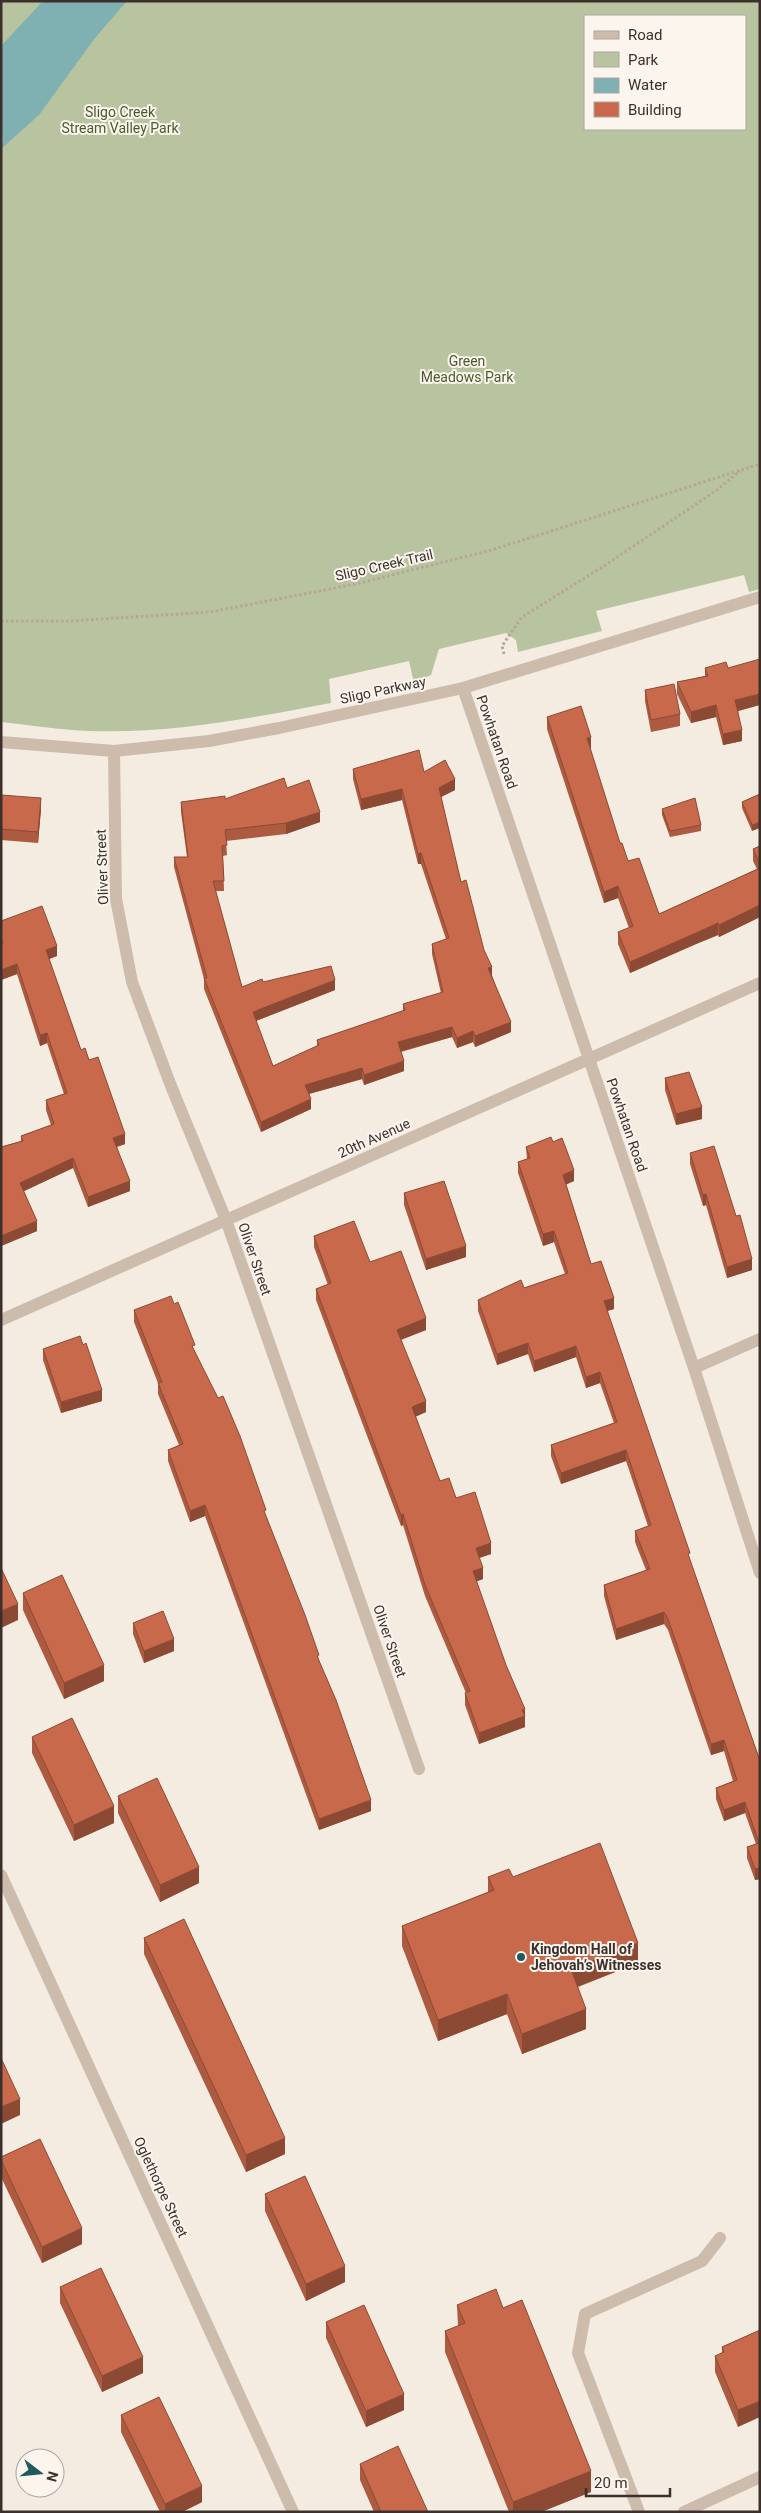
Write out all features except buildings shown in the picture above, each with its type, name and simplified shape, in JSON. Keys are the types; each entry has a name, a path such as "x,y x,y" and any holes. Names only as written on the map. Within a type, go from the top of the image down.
{"street":[{"name":"Sligo Parkway","path":"1,742 114,751 209,741 279,728 463,688 760,597"},
{"name":"Powhatan Road","path":"463,688 694,1368 760,1573"},
{"name":"Oliver Street","path":"114,751 116,899 132,982 170,1086 226,1220 419,1769"},
{"name":"20th Avenue","path":"1,1320 760,983"},
{"path":"694,1368 760,1339"},
{"name":"Oglethorpe Street","path":"1,1875 292,2512"},
{"path":"639,2512 578,2353 585,2314 702,2261 720,2238"},
{"path":"684,2512 760,2477"}],"path":[{"name":"Sligo Creek Trail","path":"1,621 70,621 210,612 356,584 492,550 760,464"},
{"path":"508,674 502,646 522,617 604,566 717,490 742,469"}],"green space":[{"name":"Green Meadows Park","path":"1,1 760,1 760,589 749,592 744,575 596,611 602,631 518,652 516,640 506,633 439,649 431,675 414,683 409,661 329,679 331,703 211,724 150,730 67,730 1,722"}],"water":[{"path":"43,1 127,1 95,38 39,115 1,149 1,46"}],"place":[{"name":"Kingdom Hall of Jehovah’s Witnesses","path":"521,1957"}],"park label":[{"name":"Sligo Creek Stream Valley Park","path":"120,120"}]}
